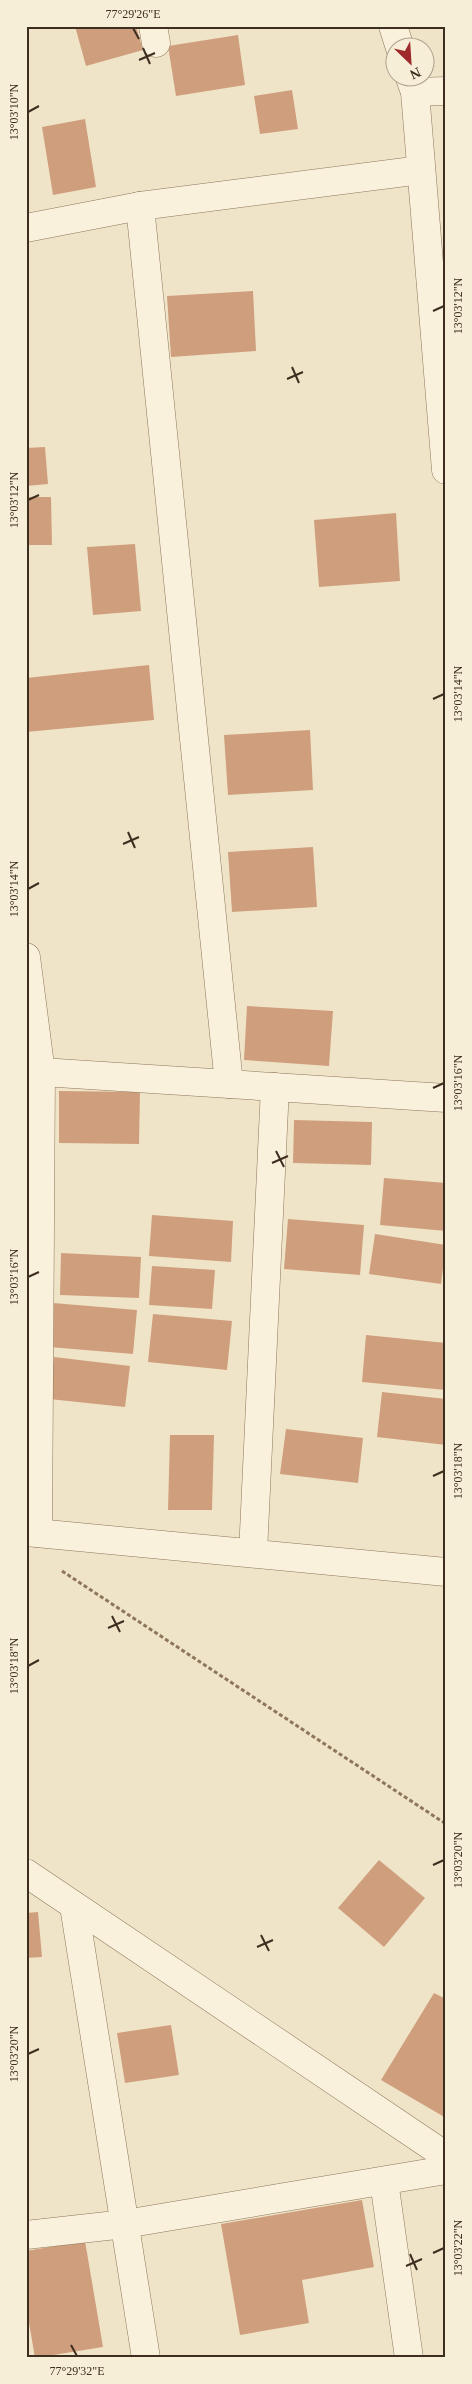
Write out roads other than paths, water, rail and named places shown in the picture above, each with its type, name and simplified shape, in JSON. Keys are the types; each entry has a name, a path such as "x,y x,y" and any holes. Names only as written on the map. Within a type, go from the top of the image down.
{"street":[{"path":"393,26 397,38"},
{"path":"413,88 446,470"},
{"path":"430,88 446,91"},
{"path":"26,228 140,206 421,170"},
{"path":"140,206 229,1084"},
{"path":"26,957 34,1072 32,1532 446,1572"},
{"path":"34,1072 446,1098"},
{"path":"253,1554 275,1087"},
{"path":"26,1873 446,2156"},
{"path":"74,1906 146,2358"},
{"path":"26,2236 125,2224 446,2170"},
{"path":"384,2180 409,2358"}]}
